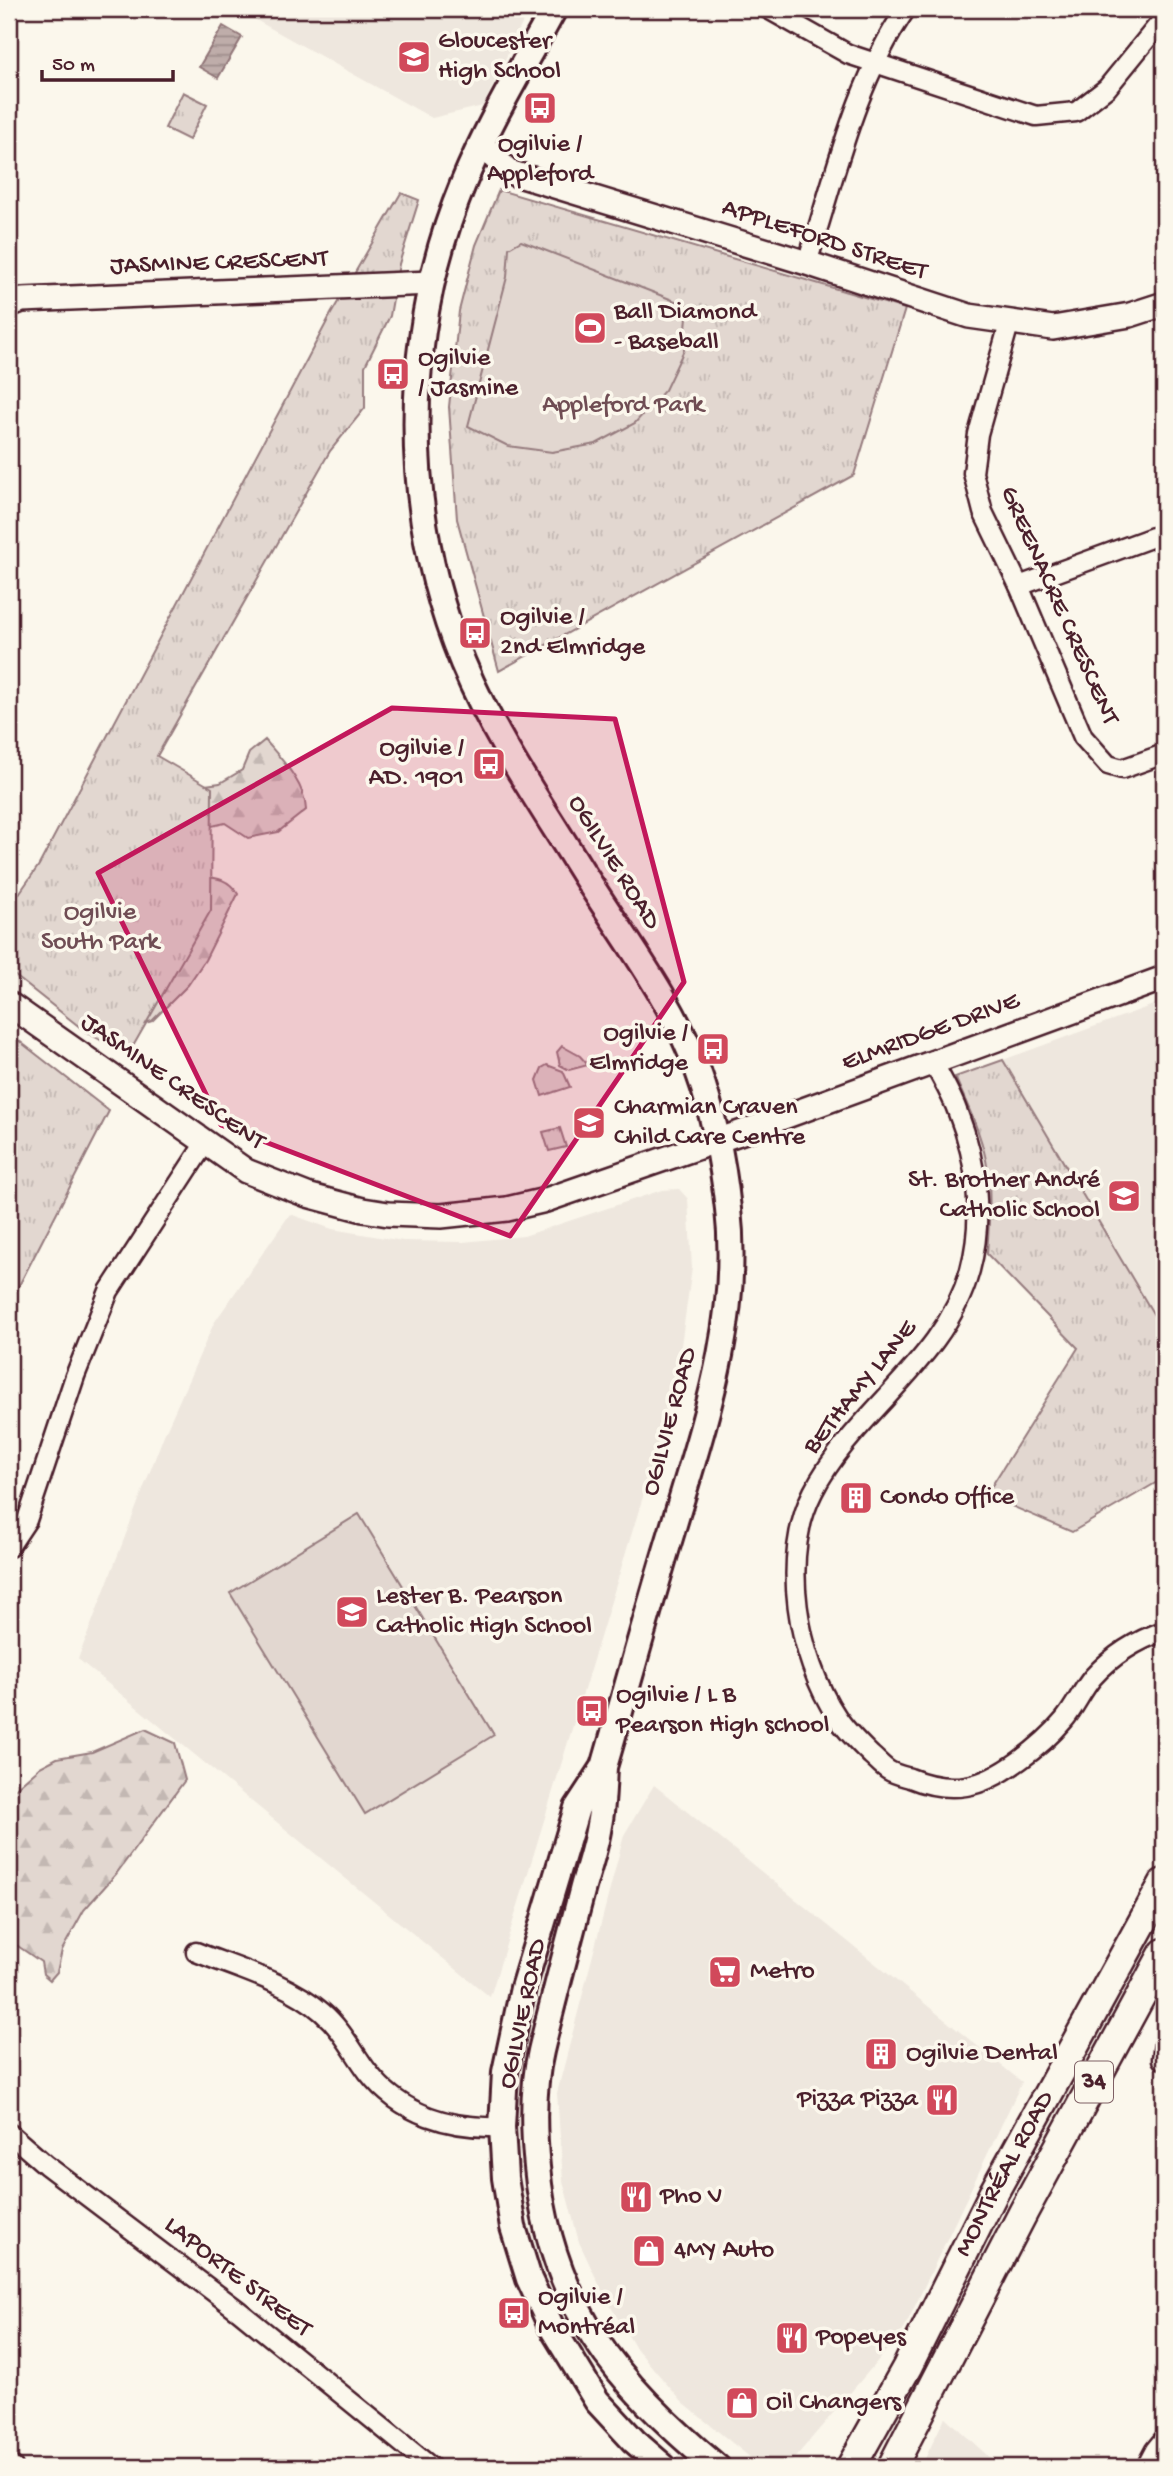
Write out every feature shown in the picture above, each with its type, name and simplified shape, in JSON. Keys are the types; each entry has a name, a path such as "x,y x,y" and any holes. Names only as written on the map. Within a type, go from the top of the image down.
{"main road":[{"name":"OGILVIE ROAD","path":"554,9 481,144 444,234 431,283 419,370 417,428 426,531 454,640 472,683 525,779 673,1018 698,1071 717,1141 729,1209 732,1281 720,1363 604,1767 600,1824 540,2055 533,2132 538,2184 549,2239 564,2281 604,2352 634,2391 717,2467"},
{"name":"OGILVIE ROAD","path":"604,1767 577,1808 526,1975 505,2072 502,2127 505,2178 513,2227 529,2279 551,2326 597,2401 634,2441 664,2467"},
{"name":"MONTRÉAL ROAD","path":"851,2467 907,2367 994,2192 1164,1883"},
{"name":"MONTRÉAL ROAD","path":"892,2467 1024,2211 1164,1954"},
{"path":"994,2192 1024,2211"},
{"path":"835,2467 883,2392 907,2367"}],"street":[{"path":"768,9 848,54 1036,116 1076,112 1107,88 1164,18"},
{"path":"807,263 851,118 874,64 906,9"},
{"name":"APPLEFORD STREET","path":"481,144 509,172 807,263 969,316 1009,324 1054,328 1130,315 1164,304"},
{"name":"JASMINE CRESCENT","path":"9,304 22,300 431,283"},
{"name":"GREENACRE CRESCENT","path":"1009,324 978,434 973,473 983,512 1019,586 1083,737 1108,765 1122,769 1164,754"},
{"path":"1019,586 1164,533"},
{"name":"ELMRIDGE DRIVE","path":"717,1141 1164,978"},
{"name":"JASMINE CRESCENT","path":"9,1004 246,1171 307,1195 388,1214 442,1216 507,1209 546,1200 717,1141"},
{"name":"BETHAMY LANE","path":"933,1062 958,1111 974,1161 977,1210 975,1248 970,1272 955,1312 916,1365 835,1456 813,1493 799,1530 795,1572 799,1611 817,1678 837,1717 858,1743 889,1770 927,1785 967,1786 1003,1772 1037,1747 1064,1720 1091,1680 1108,1662 1139,1641 1164,1631"},
{"path":"9,1547 27,1520 75,1376 109,1291 205,1143"},
{"path":"196,1952 289,1990 323,2013 348,2041 369,2074 396,2100 431,2120 475,2128 502,2127"},
{"path":"1164,2043 1164,2060"},
{"name":"LAPORTE STREET","path":"12,2141 239,2311 431,2467"},
{"path":"1146,2467 1164,2439"}],"highlighted area":[{"path":"392,708 615,719 684,982 510,1236 221,1125 98,873"}],"shaded area":[{"name":"Gloucester High School","path":"236,9 529,9 483,106 432,118"},
{"path":"223,26 242,37 218,78 199,67"},
{"name":"St. Brother André Catholic School","path":"1164,1001 1164,1332 1003,1060"},
{"name":"Lester B. Pearson Catholic High School","path":"679,1189 688,1199 692,1268 678,1366 653,1464 490,1997 78,1659 164,1435 214,1323 290,1214 332,1229 403,1241 463,1242 524,1236 662,1190"},
{"path":"654,1785 1022,2082 903,2331 787,2467 762,2467 683,2403 635,2347 605,2297 579,2242 563,2181 557,2093 624,1835"},
{"path":"945,2417 1000,2467 921,2467"}],"green space":[{"path":"183,92 207,104 189,140 165,128"},
{"name":"Appleford Park","path":"499,190 905,309 854,475 499,671 457,519 449,407 459,311 476,245"},
{"name":"Ogilvie South Park","path":"401,193 419,200 399,264 390,316 365,366 365,408 330,451 157,756 212,788 211,910 128,1055 86,1032 9,971 9,908 39,865 331,314"},
{"name":"Ball Diamond - Baseball","path":"521,241 688,306 684,350 665,390 635,423 596,444 552,452 508,446 468,426 507,277 509,248"},
{"path":"265,740 297,781 302,790 306,810 278,832 248,838 225,823 203,828 196,876 225,881 238,894 205,960 188,985 152,1021 110,1033 149,759 176,789 220,783 242,770 249,753"},
{"path":"9,1033 109,1111 9,1305"},
{"path":"562,1046 580,1056 588,1065 569,1070 560,1065 557,1052"},
{"path":"1003,1060 1164,1332 1164,1478 1072,1532 986,1495 1078,1348 987,1254 989,1195 986,1160 977,1128 955,1077"},
{"path":"547,1065 563,1071 570,1087 542,1096 537,1080 542,1068"},
{"path":"560,1128 566,1147 549,1151 543,1132"},
{"path":"359,1514 494,1735 365,1814 230,1593"},
{"path":"145,1729 175,1743 185,1780 116,1874 84,1910 62,1950 57,1972 50,1980 43,1974 41,1962 12,1942 9,1943 9,1794 40,1767 57,1758 92,1752"}],"place":[{"name":"Gloucester High School","path":"414,57"},
{"name":"Ogilvie / Appleford","path":"540,108"},
{"name":"Ball Diamond - Baseball","path":"590,328"},
{"name":"Ogilvie / Jasmine","path":"393,374"},
{"name":"Ogilvie / 2nd Elmridge","path":"475,633"},
{"name":"Ogilvie / AD. 1901","path":"489,764"},
{"name":"Ogilvie / Elmridge","path":"713,1049"},
{"name":"Charmian Craven Child Care Centre","path":"589,1123"},
{"name":"St. Brother André Catholic School","path":"1124,1196"},
{"name":"Condo Office","path":"856,1498"},
{"name":"Lester B. Pearson Catholic High School","path":"352,1612"},
{"name":"Ogilvie / L B Pearson High school","path":"592,1711"},
{"name":"Metro","path":"725,1972"},
{"name":"Ogilvie Dental","path":"881,2054"},
{"name":"Pizza Pizza","path":"942,2100"},
{"name":"Pho V","path":"636,2197"},
{"name":"4MY Auto","path":"649,2251"},
{"name":"Ogilvie / Montréal","path":"514,2313"},
{"name":"Popeyes","path":"792,2338"},
{"name":"Oil Changers","path":"742,2403"}]}
